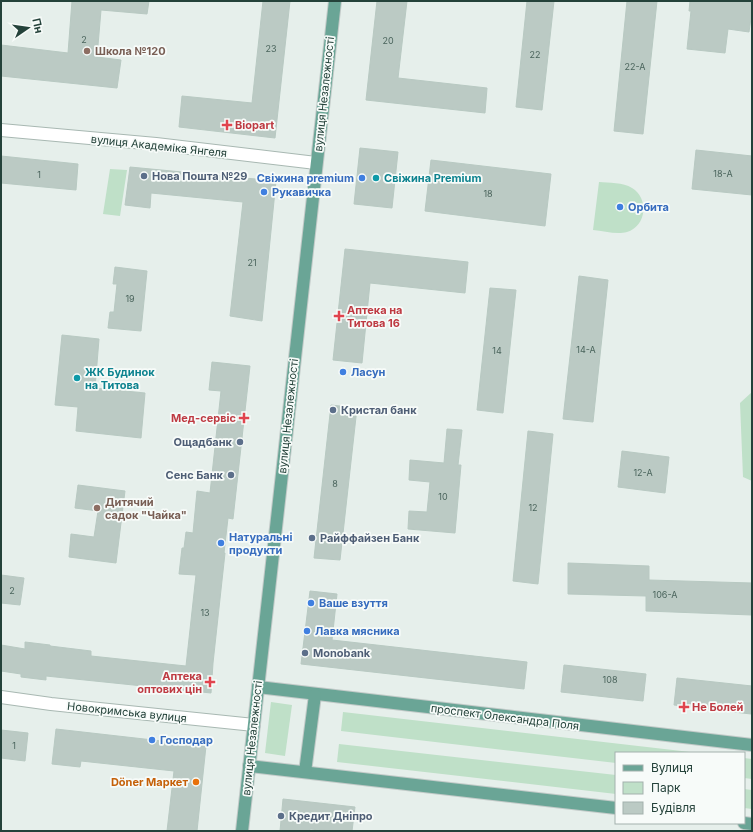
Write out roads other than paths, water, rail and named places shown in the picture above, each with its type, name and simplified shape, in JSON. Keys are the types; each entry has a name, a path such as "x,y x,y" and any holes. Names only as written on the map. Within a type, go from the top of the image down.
{"main road":[{"name":"вулиця Незалежності","path":"242,831 335,1"},
{"name":"проспект Олександра Поля","path":"258,687 315,695 752,745"},
{"path":"305,772 315,695"},
{"path":"249,766 615,808"}],"street":[{"name":"вулиця Академіка Янгеля","path":"1,130 156,144 316,164"},
{"name":"Новокримська вулиця","path":"1,697 51,704 254,725"}],"place":[{"name":"Школа №120","path":"87,51"},
{"name":"Biopart","path":"227,125"},
{"name":"Нова Пошта №29","path":"144,176"},
{"name":"Свіжина premium","path":"362,178"},
{"name":"Свіжина Premium","path":"376,178"},
{"name":"Рукавичка","path":"264,192"},
{"name":"Орбита","path":"620,207"},
{"name":"Аптека на Титова 16","path":"339,316"},
{"name":"Ласун","path":"343,372"},
{"name":"ЖК Будинок на Титова","path":"77,378"},
{"name":"Кристал банк","path":"333,410"},
{"name":"Мед-сервіс","path":"244,418"},
{"name":"Ощадбанк","path":"240,442"},
{"name":"Сенс Банк","path":"231,475"},
{"name":"Дитячий садок \"Чайка\"","path":"97,508"},
{"name":"Райффайзен Банк","path":"312,538"},
{"name":"Натуральні продукти","path":"221,543"},
{"name":"Ваше взуття","path":"311,603"},
{"name":"Лавка мясника","path":"307,631"},
{"name":"Monobank","path":"305,653"},
{"name":"Аптека оптових цін","path":"210,682"},
{"name":"Не Болей","path":"684,707"},
{"name":"Господар","path":"152,740"},
{"name":"Döner Маркет","path":"196,782"},
{"name":"Кредит Дніпро","path":"281,816"}]}
